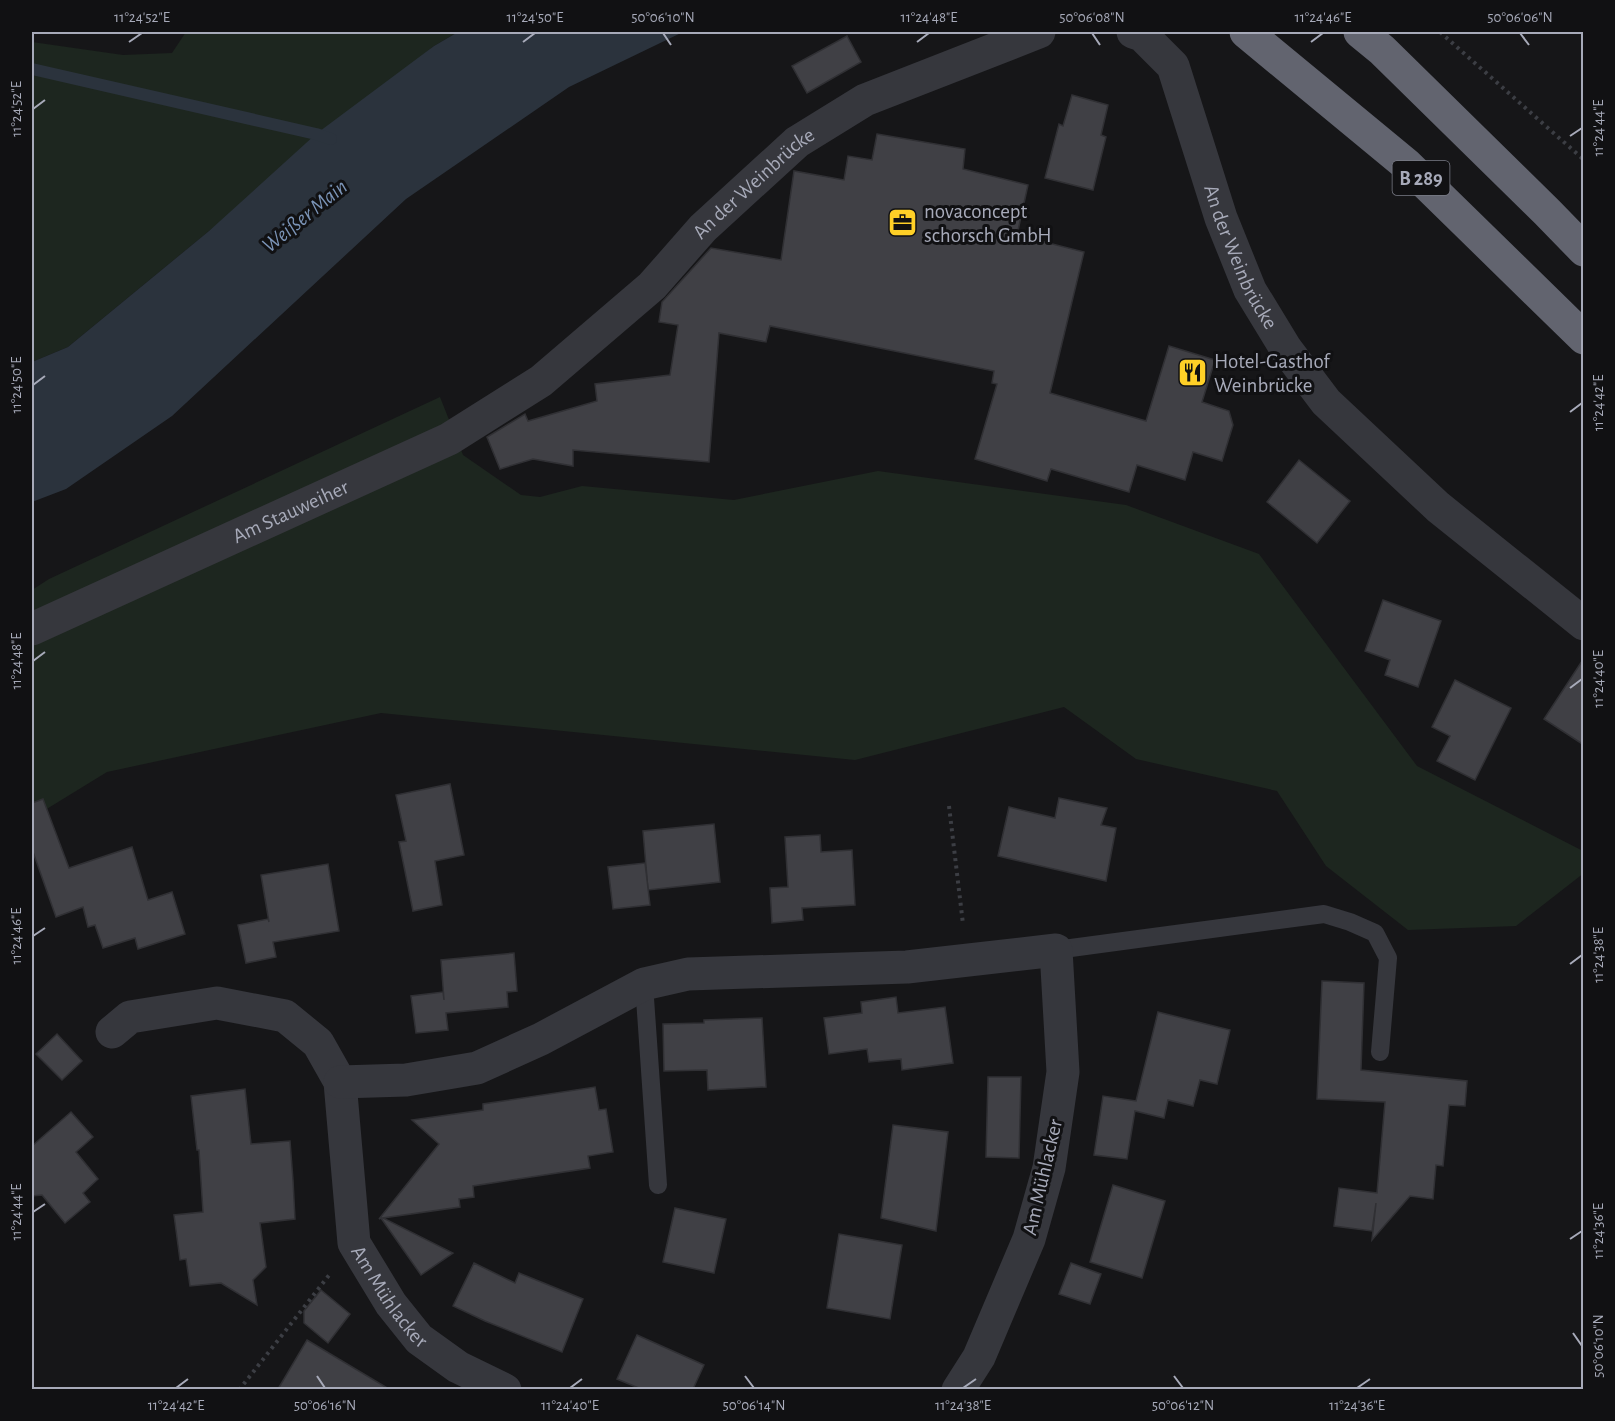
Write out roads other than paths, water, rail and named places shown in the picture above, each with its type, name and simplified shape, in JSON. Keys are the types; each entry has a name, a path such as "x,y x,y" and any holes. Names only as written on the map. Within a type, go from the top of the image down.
{"highway":[{"name":"B 289","path":"1246,32 1407,165 1584,338"},
{"path":"1360,32 1382,50 1584,250"}],"street":[{"name":"An der Weinbrücke","path":"541,381 652,286 703,228 797,142 865,100 1040,32"},
{"name":"An der Weinbrücke","path":"1133,32 1142,35 1173,66 1221,218 1250,290 1286,349 1326,402 1438,507 1584,624"},
{"name":"Am Stauweiher","path":"32,629 449,439 541,381"},
{"path":"340,1082 406,1080 477,1068 540,1039 644,984 688,974 907,967 1056,950"},
{"name":"Am Mühlacker","path":"958,1389 979,1357 1029,1239 1048,1168 1063,1072 1056,950"},
{"name":"Am Mühlacker","path":"112,1032 130,1017 217,1003 285,1016 318,1043 340,1082 354,1243 391,1304 419,1339 458,1367 505,1389"}],"lane":[{"path":"1056,950 1324,914 1350,922 1375,933 1388,958 1380,1052"},
{"path":"644,984 658,1185"}],"water":[{"name":"Weißer Main","path":"458,32 683,32 569,87 406,199 172,416 66,489 32,502 32,362 68,347 209,231 316,134 434,46"}],"waterway":[{"path":"32,69 331,139"}],"place":[{"name":"novaconcept schorsch GmbH","path":"903,223"},
{"name":"Hotel-Gasthof Weinbrücke","path":"1193,373"}]}
